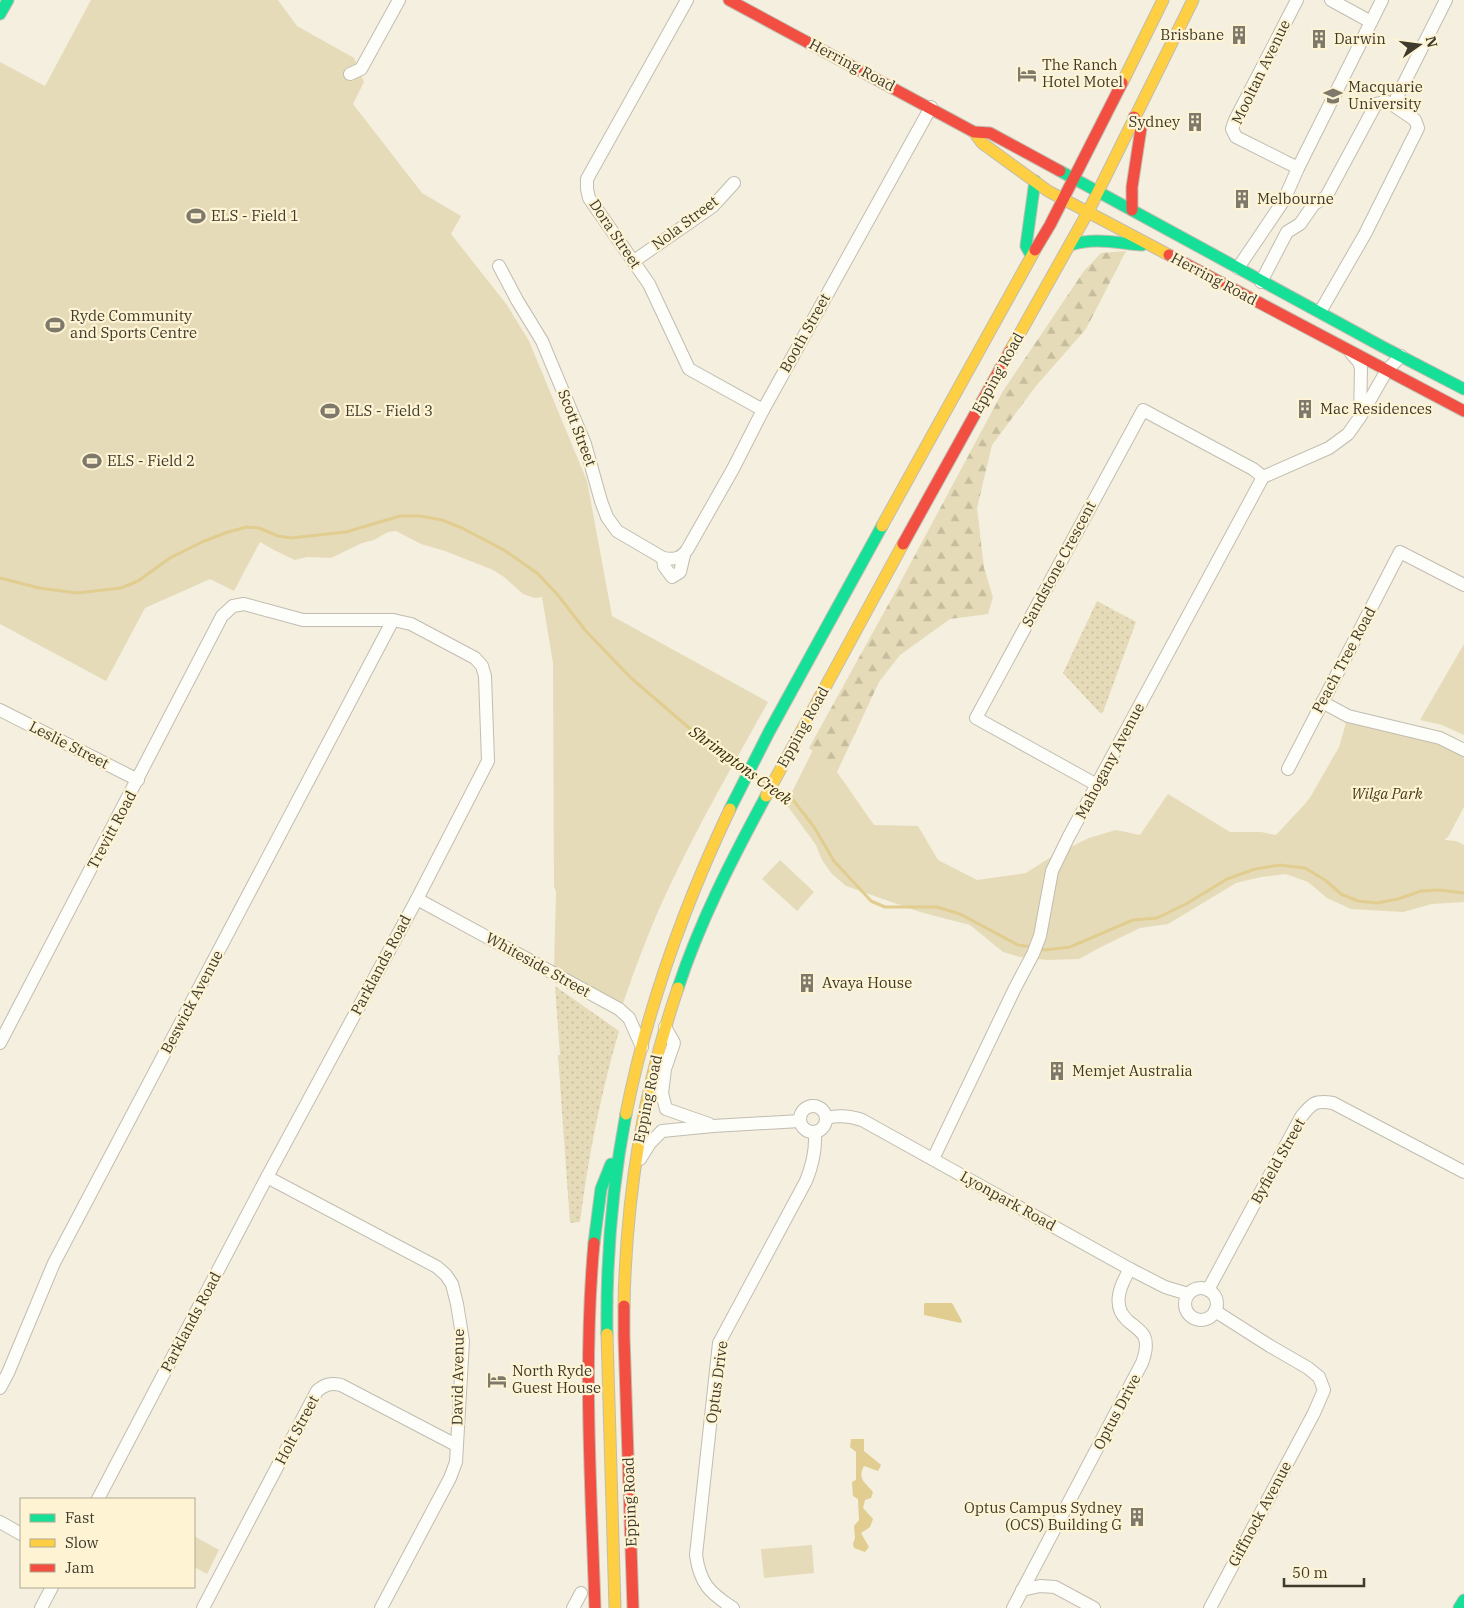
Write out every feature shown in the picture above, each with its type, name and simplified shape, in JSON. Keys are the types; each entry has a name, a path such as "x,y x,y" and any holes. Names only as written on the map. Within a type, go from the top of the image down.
{"main road":[{"path":"0,14 8,0"},
{"name":"Herring Road","path":"729,0 931,107 974,132 982,143 1062,198 1464,411"},
{"name":"Epping Road","path":"615,1608 607,1298 610,1230 621,1142 642,1048 660,984 681,923 729,811 761,747 1031,255 1050,225 1163,0"},
{"name":"Epping Road","path":"633,1608 624,1302 628,1226 634,1168 651,1082 665,1028 690,953 711,904 784,763 898,552 1088,212 1193,0"},
{"path":"1132,210 1132,187 1141,128 1134,117"},
{"name":"Herring Road","path":"974,132 990,133 1261,282 1464,389"},
{"path":"1031,255 1026,246 1035,181"},
{"path":"1070,246 1082,240 1096,239 1150,245"},
{"path":"595,1608 588,1384 590,1300 601,1189 621,1142"},
{"path":"628,1455 636,1506 643,1584"},
{"path":"1459,1608 1464,1600"}],"street":[{"path":"350,74 361,69 399,0"},
{"name":"Dora Street","path":"687,0 586,178 587,189 589,198 649,284 689,369 763,410"},
{"name":"Mooltan Avenue","path":"1297,0 1232,129 1236,136 1298,168"},
{"path":"1331,0 1371,22"},
{"path":"1238,268 1284,200 1298,168 1382,0"},
{"path":"1393,104 1446,0"},
{"path":"1261,282 1287,232 1300,224 1314,204 1326,197 1376,104 1387,102 1393,104 1416,120 1418,128 1365,234 1320,312"},
{"name":"Booth Street","path":"681,556 732,469 931,107"},
{"name":"Nola Street","path":"634,261 713,206 734,183"},
{"name":"Scott Street","path":"499,266 542,341 585,444 607,516 617,531 663,558 670,560 681,556"},
{"path":"1347,348 1359,362 1361,368 1360,417"},
{"path":"1263,477 1329,448 1348,434 1387,370 1401,356"},
{"name":"Sandstone Crescent","path":"1097,785 976,718 1063,556 1143,410 1253,469 1263,477"},
{"name":"Mahogany Avenue","path":"933,1159 1033,954 1040,936 1052,871 1263,477"},
{"name":"Peach Tree Road","path":"1288,769 1400,552 1464,585"},
{"name":"Parklands Road","path":"99,1498 267,1177 417,899 488,761 485,676 482,666 475,658 410,624 393,620 304,620 244,604 233,606 222,616"},
{"name":"Trevitt Road","path":"0,1043 222,616"},
{"name":"Beswick Avenue","path":"0,1388 54,1263 393,620"},
{"path":"1322,702 1348,716 1440,738 1464,750"},
{"name":"Leslie Street","path":"0,710 138,780"},
{"name":"Whiteside Street","path":"417,899 530,959 624,1013 633,1024 642,1048"},
{"path":"665,1028 674,1043 665,1069 662,1093 666,1109 713,1126"},
{"name":"Byfield Street","path":"1208,1290 1301,1116 1311,1105 1321,1101 1333,1103 1464,1172"},
{"path":"813,1106 822,1108 827,1118 824,1126 815,1132 806,1130 800,1121 804,1110 813,1106"},
{"name":"Lyonpark Road","path":"827,1118 838,1115 862,1120 1130,1269 1165,1287 1188,1294"},
{"path":"634,1168 650,1143 662,1131 800,1121"},
{"name":"Optus Drive","path":"733,1608 720,1600 704,1584 700,1577 696,1555 720,1344 806,1181 813,1164 816,1145 815,1132"},
{"name":"David Avenue","path":"267,1177 437,1267 446,1274 452,1284 458,1304 463,1342 456,1462 450,1478 381,1608"},
{"name":"Optus Drive","path":"1013,1608 1142,1363 1146,1351 1144,1337 1123,1315 1119,1301 1121,1285 1130,1269"},
{"path":"1198,1288 1212,1293 1216,1302 1215,1311 1208,1319 1192,1318 1188,1314 1184,1304 1188,1294 1198,1288"},
{"name":"Giffnock Avenue","path":"1210,1608 1324,1390 1319,1377 1308,1368 1215,1311"},
{"name":"Holt Street","path":"204,1608 317,1391 323,1386 341,1385 456,1445"},
{"path":"0,1522 20,1533"},
{"path":"1022,1590 1040,1586 1055,1587 1094,1608"},
{"path":"41,1608 51,1588"},
{"path":"573,1608 581,1593"}],"green space":[{"path":"91,0 278,0 297,26 354,58 364,82 353,104 422,193 461,216 451,234 507,305 529,341 587,481 612,616 768,702 684,856 659,910 622,1006 554,969 556,892 554,886 553,663 542,597 535,598 523,594 493,570 445,551 421,544 396,531 388,532 331,558 307,557 295,560 260,542 234,591 210,579 145,608 106,681 0,624 0,62 45,86"},
{"path":"1126,251 1086,329 1036,386 992,445 977,508 984,568 993,597 988,614 950,619 900,655 879,682 837,772 809,748 1003,391 1084,271 1101,253"},
{"path":"1097,601 1136,622 1103,712 1100,713 1063,673"},
{"path":"1464,644 1464,735 1442,725 1420,720"},
{"name":"Wilga Park","path":"1348,716 1464,750 1464,807 1448,837 1444,840 1456,841 1464,845 1464,902 1432,904 1403,912 1351,909 1327,898 1308,882 1286,874 1261,877 1236,883 1168,924 1140,928 1079,959 1048,960 1020,957 1003,952 970,925 920,912 846,886 832,874 822,860 816,845 786,804 813,750 837,772 874,825 918,826 938,860 977,880 1026,873 1054,855 1089,838 1116,830 1140,835 1168,794 1230,832 1261,832 1276,835 1311,796 1339,747"},
{"path":"780,860 814,892 797,911 762,879"},
{"path":"555,986 619,1031 596,1125 580,1222 570,1223 558,1055 560,1055"},
{"path":"195,1537 219,1550 207,1574 195,1568"},
{"path":"812,1545 814,1573 764,1578 761,1549"}],"shaded area":[{"path":"925,1303 952,1303 962,1321 961,1323 924,1315"},
{"path":"851,1439 864,1439 864,1451 881,1465 878,1471 864,1466 861,1474 863,1480 873,1492 871,1498 865,1500 863,1508 873,1519 870,1527 861,1533 869,1547 865,1552 854,1548 853,1544 855,1538 854,1526 859,1520 858,1499 853,1496 852,1482 856,1480 856,1452 850,1447"}],"waterway":[{"name":"Shrimptons Creek","path":"0,578 39,588 77,593 121,588 138,581 170,558 202,542 247,527 259,528 278,536 291,538 346,532 400,516 420,516 442,520 462,528 504,550 537,573 557,594 585,630 631,678 709,745 744,769"},
{"name":"Shrimptons Creek","path":"753,775 765,782"},
{"name":"Shrimptons Creek","path":"777,789 790,796 814,827 834,861 871,901 885,907 937,907 960,914 1018,945 1032,947"},
{"name":"Shrimptons Creek","path":"1038,949 1070,947 1133,920 1157,918 1186,904 1227,879 1255,869 1280,865 1305,868 1325,880 1341,894 1358,901 1377,903 1398,899 1421,891 1439,890 1464,893"}],"traffic: fast":[{"path":"0,14 8,0"},
{"path":"1060,171 1383,347 1464,389"},
{"path":"1031,255 1026,246 1035,181"},
{"path":"1070,245 1088,241 1142,245"},
{"path":"730,809 769,732 882,526"},
{"path":"678,988 696,939 718,890 766,796"},
{"path":"607,1334 611,1223 626,1114"},
{"path":"594,1243 601,1189 611,1164"},
{"path":"1459,1608 1464,1600"}],"traffic: slow":[{"path":"1122,83 1163,0"},
{"path":"1010,351 1088,212 1193,0"},
{"path":"974,132 982,143 1048,191 1169,255"},
{"path":"882,526 1035,250"},
{"path":"766,796 903,544"},
{"path":"626,1114 656,996 682,920 730,809"},
{"path":"624,1306 628,1226 639,1145 655,1066 678,988"},
{"path":"607,1334 615,1608"}],"traffic: jam":[{"path":"729,0 974,132 990,133 1060,171"},
{"path":"1035,250 1050,225 1122,83"},
{"path":"1132,210 1132,187 1141,128 1134,117"},
{"path":"1169,255 1464,411"},
{"path":"903,544 1010,351"},
{"path":"594,1243 588,1379 595,1608"},
{"path":"624,1306 633,1608"}],"place":[{"name":"Brisbane","path":"1239,35"},
{"name":"Darwin","path":"1319,39"},
{"name":"The Ranch Hotel Motel","path":"1027,74"},
{"name":"Macquarie University","path":"1333,96"},
{"name":"Sydney","path":"1195,122"},
{"name":"Melbourne","path":"1242,199"},
{"name":"ELS - Field 1","path":"196,216"},
{"name":"Ryde Community and Sports Centre","path":"55,325"},
{"name":"Mac Residences","path":"1305,409"},
{"name":"ELS - Field 3","path":"330,411"},
{"name":"ELS - Field 2","path":"92,461"},
{"name":"Avaya House","path":"807,983"},
{"name":"Memjet Australia","path":"1057,1071"},
{"name":"North Ryde Guest House","path":"497,1380"},
{"name":"Optus Campus Sydney (OCS) Building G","path":"1137,1517"}]}
